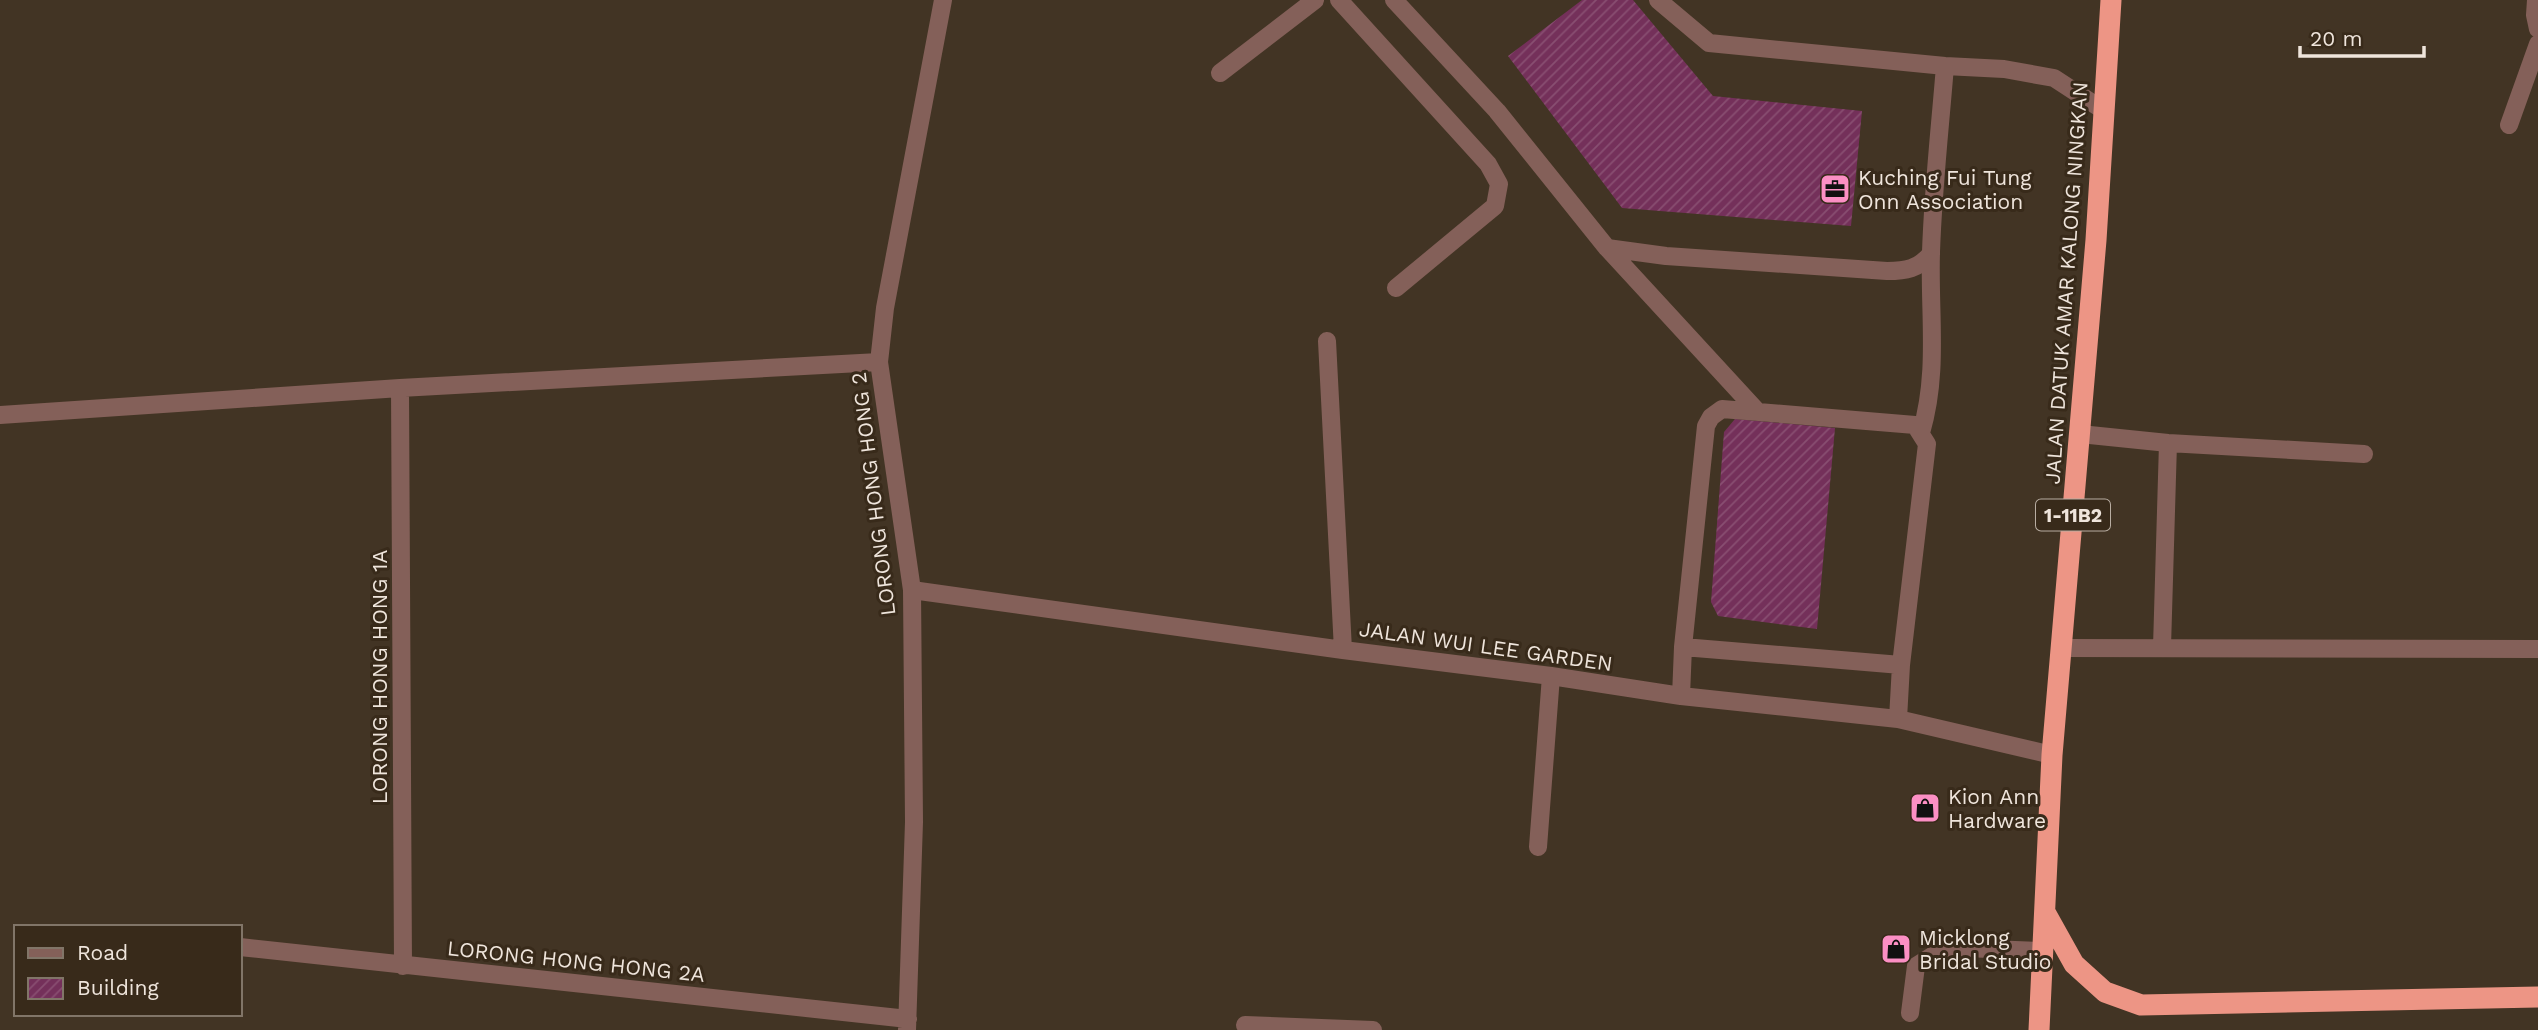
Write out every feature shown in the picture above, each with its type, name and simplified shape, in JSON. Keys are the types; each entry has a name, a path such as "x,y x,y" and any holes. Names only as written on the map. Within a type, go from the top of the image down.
{"highway":[{"name":"JALAN DATUK AMAR KALONG NINGKAN","path":"2039,1030 2052,755 2096,240 2102,110 2111,0"},
{"path":"2045,912 2074,964 2105,992 2141,1004 2538,997"}],"street":[{"name":"LORONG HONG HONG 2","path":"907,1024 914,822 912,590 880,362 885,307 943,0"},
{"path":"1220,73 1315,0"},
{"path":"1339,0 1488,164 1499,184 1495,206 1396,288"},
{"path":"1394,0 1497,111 1607,248 1758,412"},
{"path":"1658,0 1710,43 1945,66 2004,69 2054,78 2102,110"},
{"path":"2536,0 2538,29"},
{"path":"2509,125 2538,44"},
{"path":"1921,433 1928,410 1931,385 1931,254 1945,66"},
{"path":"1607,248 1665,256 1887,271 1909,271 1923,263 1931,254"},
{"path":"1327,341 1343,650"},
{"path":"0,415 400,388 880,362"},
{"name":"LORONG HONG HONG 1A","path":"400,388 403,966"},
{"path":"1681,696 1683,648 1706,426 1711,417 1722,409 1915,425 1927,444 1900,665 1898,719"},
{"path":"2080,435 2168,443 2364,454"},
{"path":"2162,647 2168,443"},
{"name":"JALAN WUI LEE GARDEN","path":"912,590 1552,676 1681,696 1898,719 2052,755"},
{"path":"1683,648 1900,665"},
{"path":"2062,648 2538,649"},
{"path":"1538,847 1552,676"},
{"name":"LORONG HONG HONG 2A","path":"242,947 907,1024"},
{"path":"1910,1013 1916,966 1935,954 1964,948 2043,951"},
{"path":"1245,1025 1373,1030"}],"building":[{"path":"1582,0 1633,0 1713,96 1862,111 1851,226 1622,208 1508,56"},
{"path":"1735,419 1835,428 1817,629 1718,616 1711,602 1724,432"}],"place":[{"name":"Kuching Fui Tung Onn Association","path":"1835,189"},
{"name":"Kion Ann Hardware","path":"1925,808"},
{"name":"Micklong Bridal Studio","path":"1896,949"}]}
